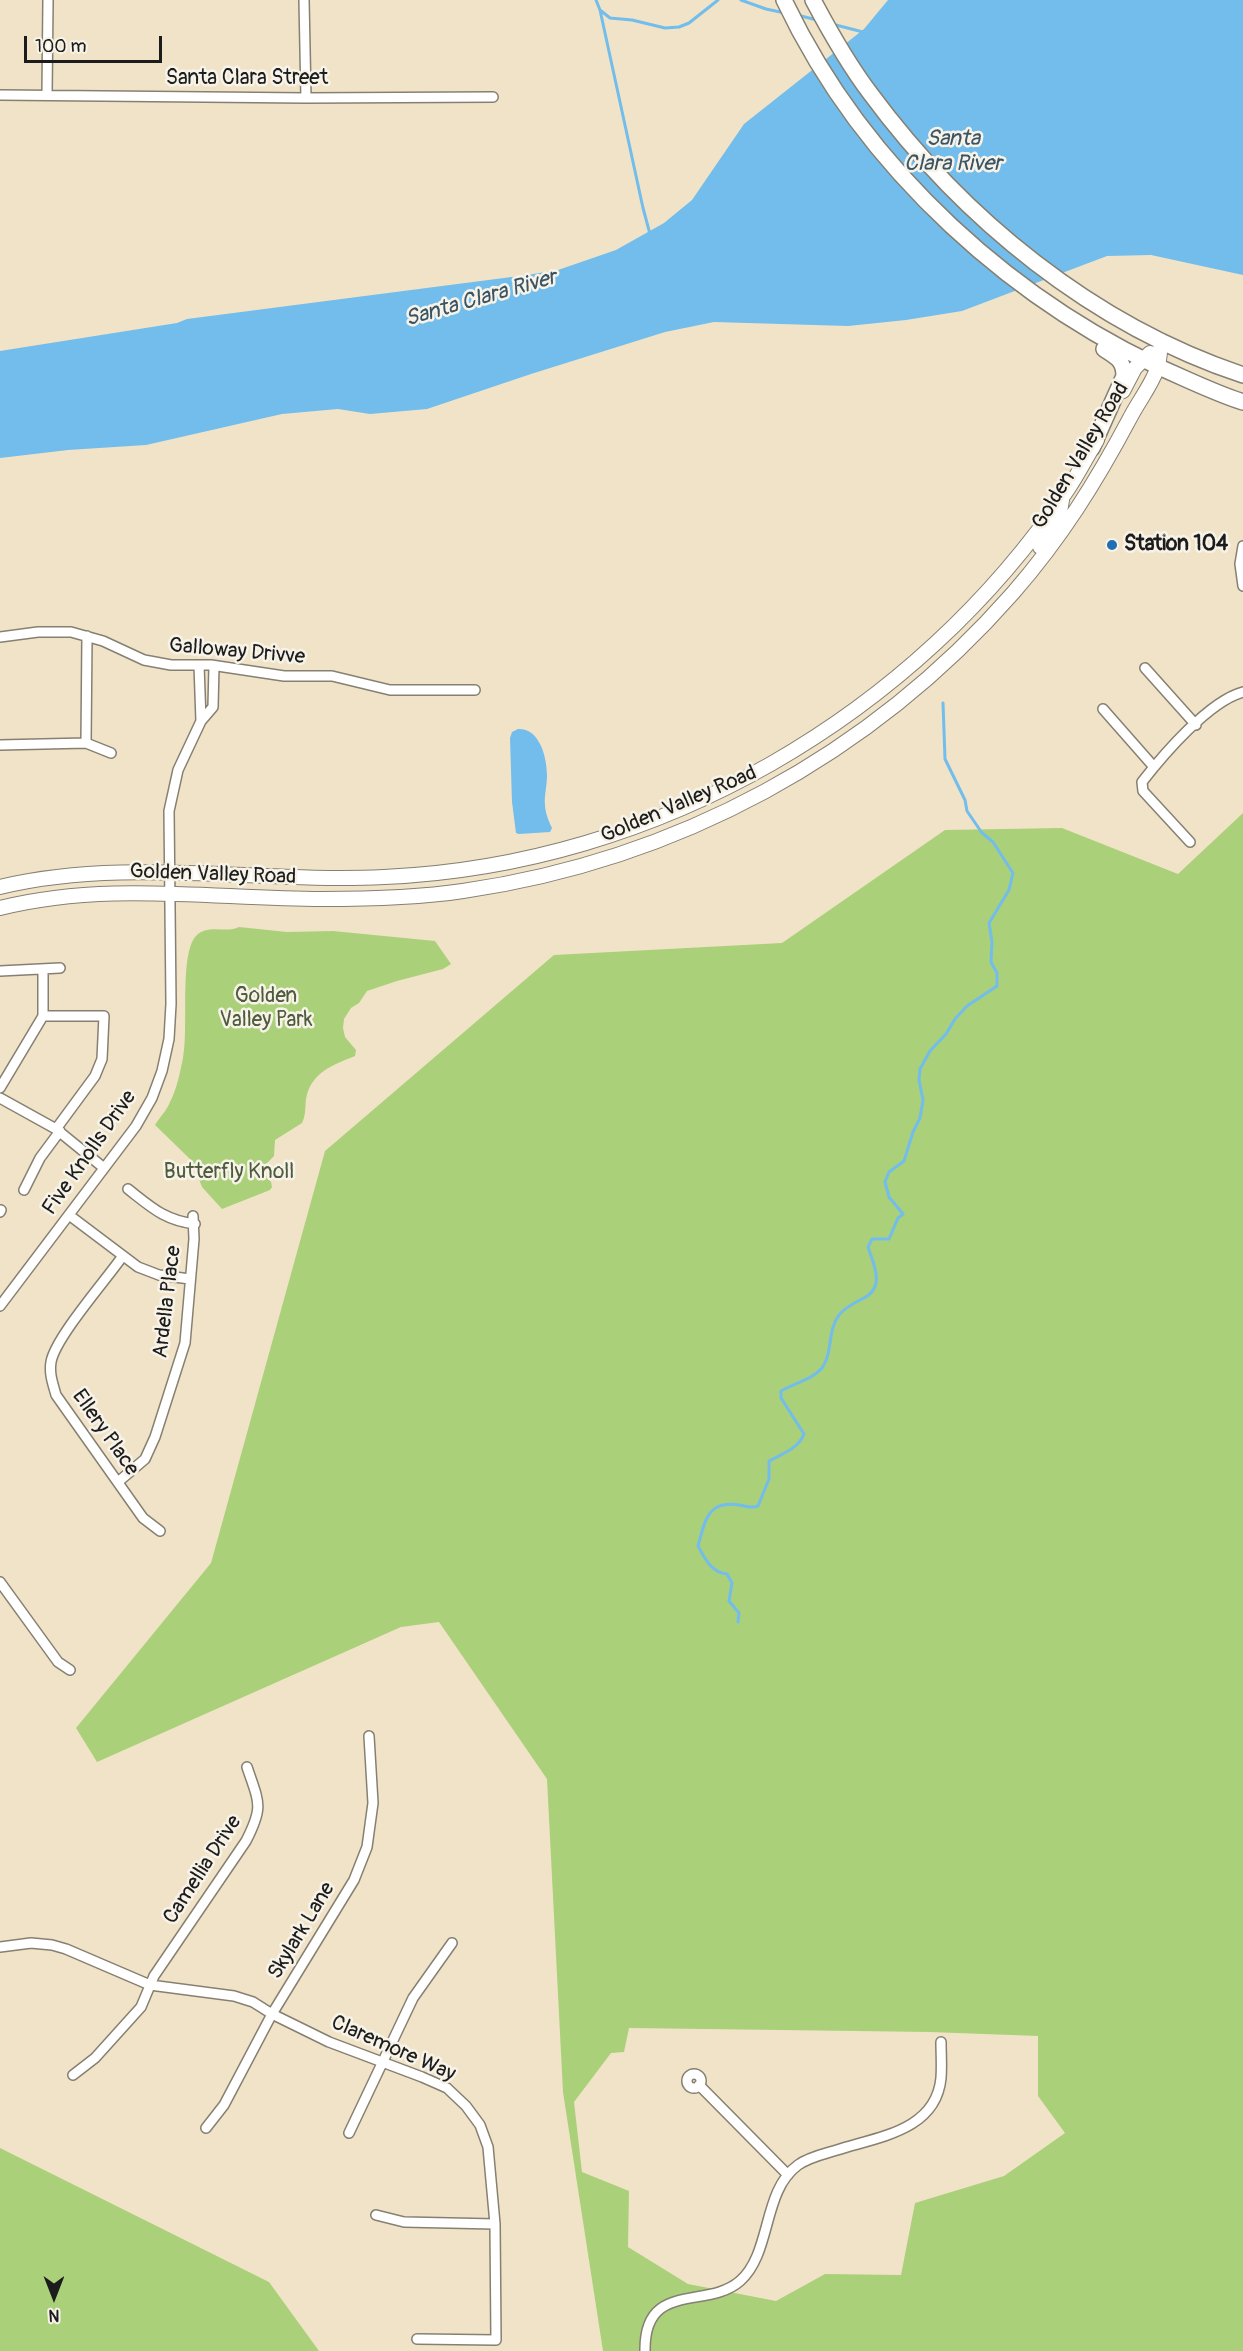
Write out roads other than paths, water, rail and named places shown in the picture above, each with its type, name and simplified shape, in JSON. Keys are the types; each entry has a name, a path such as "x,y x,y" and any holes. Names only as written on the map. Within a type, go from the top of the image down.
{"main road":[{"name":"Golden Valley Road","path":"784,0 798,29 832,86 874,142 919,194 968,241 1018,284 1074,321 1144,360"},
{"path":"813,0 839,47 901,134 936,174 1015,246 1103,308 1161,341 1216,366 1243,375"},
{"path":"1074,321 1083,336 1121,360 1124,366 1124,376 1092,448"},
{"name":"Golden Valley Road","path":"0,886 51,877 86,874 340,878 457,871 563,850 624,831 730,788 816,738 867,702 970,609 1005,570 1063,495 1092,448 1135,368 1161,341"},
{"name":"Golden Valley Road","path":"0,908 25,902 84,894 320,899 398,897 460,892 550,875 590,864 660,840 724,813 827,756 881,718 986,624 1061,535 1089,491 1158,367 1161,341"},
{"path":"1144,360 1243,402"},
{"path":"1039,562 1035,554 1059,518 1063,495"}],"street":[{"path":"47,95 48,0"},
{"path":"304,0 306,98"},
{"name":"Santa Clara Street","path":"0,95 493,97"},
{"path":"1243,546 1240,564 1243,586"},
{"name":"Galloway Drivve","path":"0,637 38,632 71,632 103,641 144,660 171,665 214,666 284,676 332,676 390,690 475,690"},
{"path":"86,743 87,636"},
{"path":"199,665 201,721"},
{"name":"Five Knolls Drive","path":"0,1306 4,1292 69,1215 136,1126 152,1098 162,1071 170,1017 169,811 178,770 201,721 213,707 214,666"},
{"path":"1145,668 1196,725"},
{"path":"1190,842 1143,791 1142,782 1162,756 1216,706 1243,692"},
{"path":"1103,709 1154,767"},
{"path":"0,745 86,743 111,753"},
{"path":"0,970 60,968"},
{"path":"0,1088 43,1016 43,969"},
{"path":"24,1190 40,1158 95,1076 102,1059 104,1016 43,1016"},
{"path":"0,1099 58,1130 104,1168"},
{"name":"Ardella Place","path":"118,1482 145,1459 156,1437 185,1343 194,1220 176,1222 165,1217 128,1189"},
{"path":"69,1215 138,1267 159,1275 190,1279"},
{"name":"Ellery Place","path":"122,1257 58,1344 51,1361 50,1376 56,1395 143,1518 160,1531"},
{"path":"0,1582 58,1662 70,1670"},
{"name":"Skylark Lane","path":"206,2128 224,2105 272,2014 354,1880 367,1847 373,1803 369,1736"},
{"name":"Camellia Drive","path":"73,2075 95,2058 141,2007 150,1985 246,1841 257,1820 259,1803 247,1767"},
{"name":"Claremore Way","path":"0,1947 31,1942 52,1945 150,1985 234,1996 253,2002 329,2042 447,2088 466,2106 480,2125 488,2147 495,2224 496,2340 417,2338"},
{"path":"349,2133 381,2061 413,1998 452,1943"},
{"path":"645,2351 646,2330 654,2315 668,2302 729,2289 742,2279 756,2257 783,2181 798,2165 813,2158 894,2133 920,2120 936,2098 941,2080 941,2042"},
{"path":"699,2085 788,2175"},
{"path":"376,2215 404,2222 495,2224"}],"water":[{"name":"Santa Clara River","path":"888,0 1243,0 1243,275 1151,255 1107,256 962,311 848,326 714,322 665,332 427,409 370,414 338,409 282,414 146,445 68,450 0,458 0,351 177,323 187,319 558,270 616,250 664,223 692,200 744,124 864,29"},
{"path":"518,729 532,733 544,753 547,776 545,808 552,828 550,832 516,833 512,802 510,738 512,732"}],"waterway":[{"path":"596,0 600,10 610,18 632,20 665,28 679,27 689,23 718,0"},
{"path":"741,0 785,13"},
{"path":"600,10 650,234"},
{"path":"797,15 817,20"},
{"path":"832,24 863,32"},
{"path":"738,1622 739,1613 729,1601 732,1583 727,1574 717,1571 710,1564 698,1546 706,1521 709,1514 720,1506 728,1504 758,1506 769,1479 769,1461 789,1450 802,1439 804,1434 781,1398 781,1391 808,1378 822,1368 828,1356 835,1321 846,1308 874,1289 876,1276 868,1247 872,1239 889,1239 898,1218 903,1214 889,1197 885,1182 889,1172 904,1161 920,1118 923,1100 919,1080 920,1069 930,1051 967,1006 997,986 997,973 991,962 992,942 989,923 1009,890 1013,873 993,842 982,833 967,811 965,800 945,759 943,703"}],"place":[{"name":"Station 104","path":"1112,545"}],"park label":[{"name":"Golden Valley Park","path":"266,1009"},
{"name":"Butterfly Knoll","path":"229,1173"}]}
